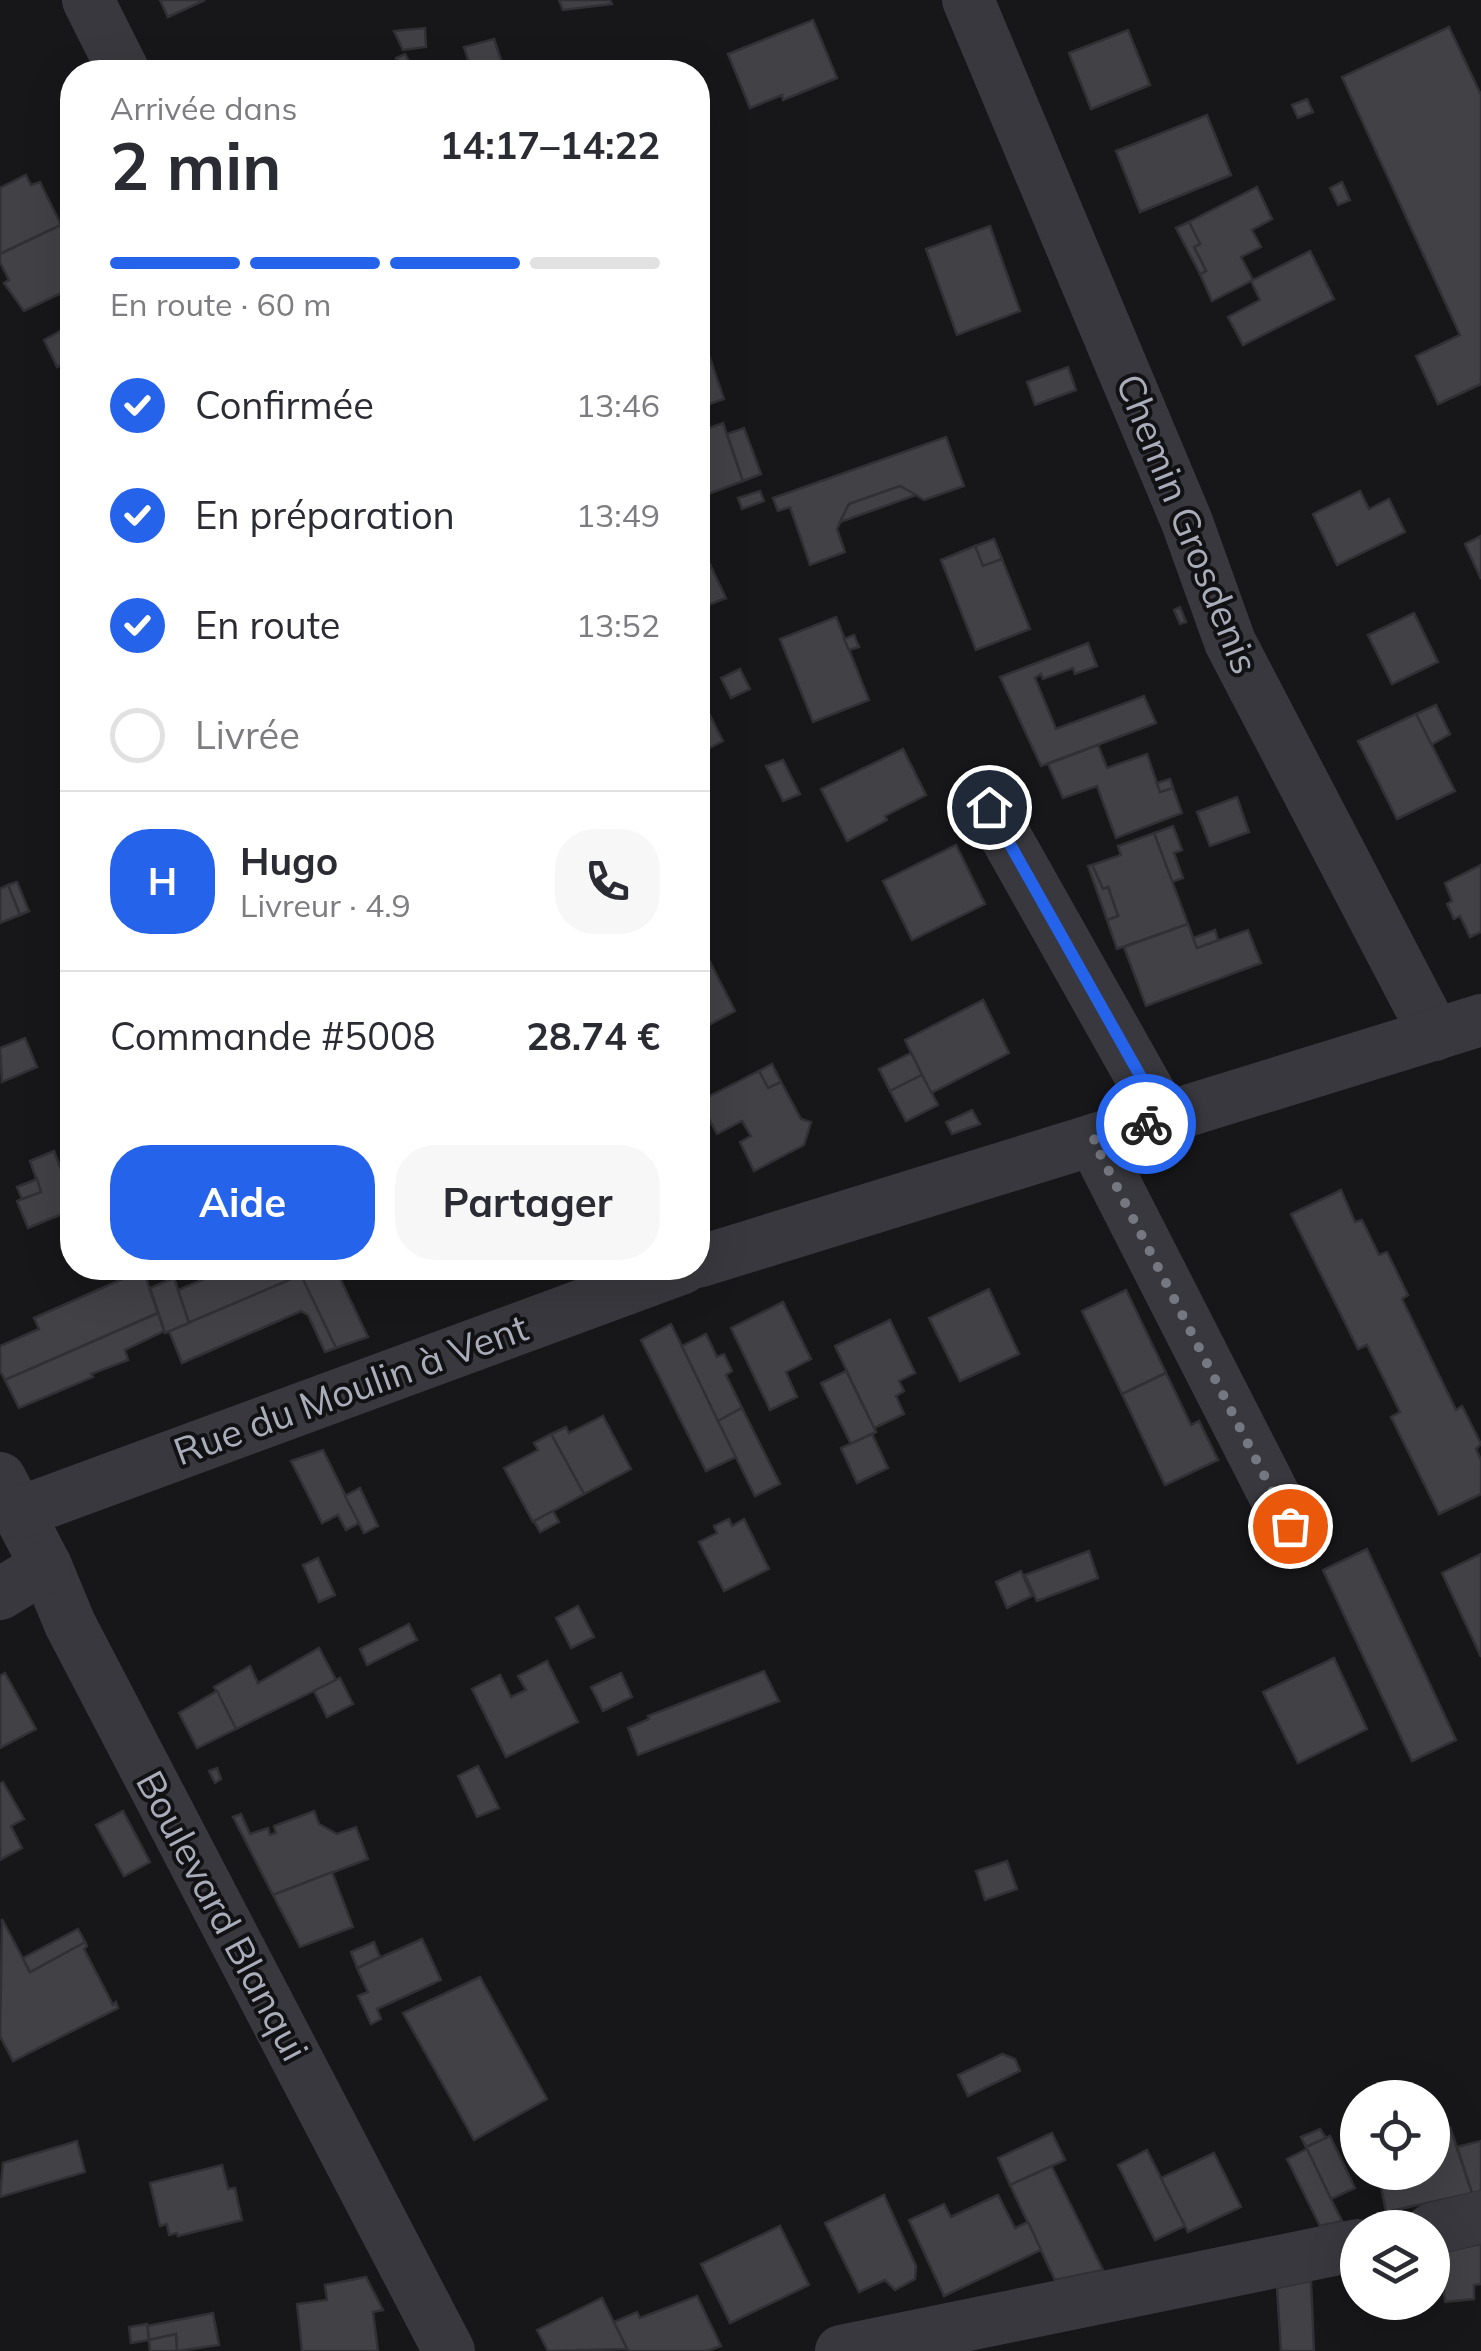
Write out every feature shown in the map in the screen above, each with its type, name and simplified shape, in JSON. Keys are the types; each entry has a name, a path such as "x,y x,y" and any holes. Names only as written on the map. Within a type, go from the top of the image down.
{"street":[{"path":"88,0 118,60"},
{"name":"Chemin Grosdenis","path":"968,0 1187,522 1230,642 1458,1028"},
{"path":"989,807 1164,1118"},
{"name":"Rue du Moulin à Vent","path":"710,1256 1458,1028"},
{"path":"1093,1140 1290,1526"},
{"name":"Rue du Moulin à Vent","path":"9,1495 638,1280"},
{"name":"Boulevard Blanqui","path":"9,1495 79,1641 449,2351"},
{"path":"0,1594 46,1566"},
{"path":"1450,2225 1481,2218"},
{"path":"841,2351 1340,2249"}],"building":[{"path":"160,0 205,0 168,17"},
{"path":"559,0 610,0 612,4 563,10"},
{"path":"813,20 837,78 783,100 782,95 750,108 728,54"},
{"path":"1449,27 1481,95 1481,384 1438,404 1416,356 1460,335 1342,77"},
{"path":"425,28 426,47 403,50 394,31"},
{"path":"1128,30 1150,85 1091,109 1069,53"},
{"path":"494,39 501,60 468,60 464,47"},
{"path":"1307,99 1313,112 1298,118 1292,105"},
{"path":"1207,115 1231,175 1140,212 1116,151"},
{"path":"26,175 31,185 40,182 60,225 0,254 0,188"},
{"path":"1342,182 1350,200 1338,205 1330,188"},
{"path":"1257,187 1272,219 1252,230 1261,247 1241,257 1253,280 1212,301 1200,274 1206,271 1194,247 1200,244 1189,222"},
{"path":"1189,222 1200,244 1194,247 1206,271 1200,274 1176,228"},
{"path":"60,225 60,294 24,311 4,283 9,280 0,254"},
{"path":"990,226 1020,311 957,335 926,249"},
{"path":"1310,251 1334,299 1243,345 1228,317 1260,300 1251,281"},
{"path":"60,331 60,366 57,367 44,340"},
{"path":"710,358 724,399 710,404"},
{"path":"1068,367 1076,390 1035,405 1027,382"},
{"path":"723,423 743,481 710,493 710,428"},
{"path":"744,428 761,474 743,481 727,434"},
{"path":"946,437 964,486 924,500 900,486 849,504 837,529 845,552 810,565 790,507 778,511 773,498"},
{"path":"900,486 916,495 840,522 849,504"},
{"path":"760,491 764,501 742,509 738,498"},
{"path":"1360,491 1369,509 1389,499 1405,532 1337,565 1313,514"},
{"path":"1481,536 1481,579 1465,544"},
{"path":"994,539 1002,559 983,566 975,546"},
{"path":"975,546 983,566 1002,559 1030,629 976,650 941,560"},
{"path":"710,564 726,598 710,604"},
{"path":"1180,607 1186,622 1180,624 1174,610"},
{"path":"1414,613 1438,662 1392,684 1368,635"},
{"path":"836,617 869,700 813,722 780,639"},
{"path":"854,635 859,647 849,650 844,639"},
{"path":"1088,643 1097,666 1075,674 1073,668 1043,679 1041,674 1035,678 1056,729 1144,696 1156,723 1041,766 1000,677"},
{"path":"740,669 750,689 731,698 721,678"},
{"path":"1436,705 1450,734 1431,745 1416,714"},
{"path":"1416,714 1455,791 1397,819 1358,741"},
{"path":"710,716 723,741 710,748"},
{"path":"1098,745 1107,768 1147,754 1160,792 1173,788 1182,813 1116,838 1097,786 1063,798 1048,764"},
{"path":"903,749 926,795 847,841 821,789"},
{"path":"783,760 800,794 783,801 766,766"},
{"path":"1170,779 1173,788 1160,792 1157,783"},
{"path":"1237,797 1249,832 1210,846 1197,812"},
{"path":"1173,826 1182,850 1174,853 1183,878 1172,882 1154,833"},
{"path":"1154,833 1188,924 1117,949 1107,920 1118,916 1108,887 1103,889 1092,865 1121,855 1118,846"},
{"path":"956,845 985,904 912,940 883,881"},
{"path":"1092,865 1103,889 1108,887 1118,916 1107,920 1088,866"},
{"path":"1481,865 1481,932 1470,937 1460,916 1454,919 1447,904 1452,901 1445,883"},
{"path":"17,882 29,911 20,915 8,885"},
{"path":"8,885 20,915 0,923 0,889"},
{"path":"1188,924 1197,948 1248,930 1261,963 1146,1006 1124,947"},
{"path":"1215,930 1218,940 1197,948 1193,938"},
{"path":"710,962 735,1011 710,1025"},
{"path":"983,1000 1009,1053 931,1093 905,1040"},
{"path":"25,1038 37,1067 2,1082 0,1048"},
{"path":"911,1053 922,1075 890,1091 879,1069"},
{"path":"772,1064 781,1082 768,1088 759,1071"},
{"path":"759,1071 768,1088 781,1082 801,1119 811,1122 804,1145 754,1171 740,1142 751,1136 742,1121 717,1134 710,1120 710,1096"},
{"path":"922,1075 938,1105 906,1121 890,1091"},
{"path":"972,1110 980,1124 952,1134 946,1122"},
{"path":"54,1151 60,1167 60,1215 28,1228 17,1201 41,1192 30,1161"},
{"path":"37,1179 41,1192 22,1199 17,1187"},
{"path":"1341,1190 1355,1222 1362,1220 1379,1255 1387,1252 1408,1295 1402,1299 1456,1410 1462,1406 1481,1444 1476,1449 1481,1460 1481,1494 1439,1514 1391,1417 1400,1412 1367,1345 1358,1349 1291,1214"},
{"path":"120,1280 146,1280 158,1313 5,1380 0,1371 0,1346 39,1329 34,1318"},
{"path":"175,1280 189,1323 165,1333 150,1288"},
{"path":"202,1280 289,1280 189,1323 178,1290"},
{"path":"289,1280 303,1280 336,1348 325,1352 308,1315 301,1311 182,1363 169,1331"},
{"path":"303,1280 341,1280 368,1337 336,1348"},
{"path":"989,1289 1019,1354 960,1381 929,1318"},
{"path":"1126,1290 1166,1373 1122,1394 1082,1311"},
{"path":"783,1302 811,1359 786,1372 797,1397 770,1410 731,1328"},
{"path":"158,1313 164,1331 125,1350 128,1360 19,1408 5,1380"},
{"path":"890,1320 915,1373 899,1381 904,1391 896,1396 904,1414 874,1428 835,1346"},
{"path":"671,1324 736,1457 706,1471 641,1340"},
{"path":"706,1334 717,1357 724,1354 732,1371 726,1375 742,1408 718,1421 682,1346"},
{"path":"846,1371 876,1432 851,1444 821,1383"},
{"path":"1166,1373 1191,1425 1199,1421 1218,1460 1165,1485 1122,1394"},
{"path":"742,1408 780,1484 755,1496 718,1421"},
{"path":"603,1416 631,1469 584,1494 551,1434 566,1427 569,1433"},
{"path":"551,1434 584,1494 533,1522 504,1468 538,1450 534,1443"},
{"path":"872,1434 888,1468 857,1483 841,1448"},
{"path":"323,1450 359,1523 346,1530 338,1515 322,1523 291,1461"},
{"path":"360,1488 378,1526 364,1533 345,1496"},
{"path":"553,1511 559,1522 540,1532 534,1521"},
{"path":"729,1519 732,1526 744,1519 769,1569 724,1591 699,1542 717,1533 714,1526"},
{"path":"1367,1549 1456,1740 1412,1761 1323,1570"},
{"path":"1089,1551 1098,1578 1037,1601 1025,1575"},
{"path":"1481,1554 1481,1657 1442,1573"},
{"path":"318,1558 335,1595 319,1602 303,1565"},
{"path":"1021,1571 1032,1596 1007,1608 996,1582"},
{"path":"578,1606 594,1637 571,1648 556,1618"},
{"path":"409,1624 417,1640 367,1665 360,1649"},
{"path":"319,1648 336,1680 236,1729 214,1687 250,1666 258,1683"},
{"path":"1334,1658 1367,1729 1298,1763 1263,1692"},
{"path":"547,1661 578,1722 506,1757 472,1689 500,1675 511,1697 526,1690 518,1676"},
{"path":"764,1671 779,1701 638,1755 628,1728 649,1719 648,1716"},
{"path":"5,1673 36,1729 0,1748 0,1676"},
{"path":"621,1673 632,1697 603,1711 591,1687"},
{"path":"340,1678 353,1704 327,1717 314,1691"},
{"path":"217,1691 236,1729 197,1748 179,1713"},
{"path":"478,1766 499,1808 477,1817 458,1776"},
{"path":"217,1768 221,1779 215,1783 209,1771"},
{"path":"3,1782 24,1819 11,1826 22,1848 0,1860 0,1784"},
{"path":"123,1811 150,1862 124,1876 96,1825"},
{"path":"314,1811 319,1824 337,1834 356,1827 368,1859 273,1895 233,1817 241,1814 250,1834 268,1828 270,1835 276,1833 274,1826"},
{"path":"1007,1861 1017,1889 985,1900 976,1871"},
{"path":"332,1872 353,1927 300,1947 273,1895"},
{"path":"2,1919 30,1972 85,1942 84,1949 118,2008 13,2061 0,2036"},
{"path":"78,1929 85,1942 30,1972 23,1958"},
{"path":"422,1939 441,1980 377,2009 381,2019 371,2024 358,1996 368,1992 357,1968"},
{"path":"374,1942 380,1957 357,1968 351,1952"},
{"path":"480,1977 547,2099 474,2140 403,2013"},
{"path":"1002,2054 1015,2059 1020,2071 968,2096 958,2075"},
{"path":"1450,2127 1472,2193 1386,2210 1382,2190 1450,2190"},
{"path":"1320,2129 1326,2138 1306,2147 1301,2137"},
{"path":"1052,2133 1065,2160 1010,2185 998,2158"},
{"path":"1330,2136 1340,2157 1340,2190 1351,2190 1331,2199 1306,2147"},
{"path":"77,2141 85,2172 0,2197 3,2163"},
{"path":"1481,2141 1481,2191 1472,2193 1457,2147"},
{"path":"1307,2149 1340,2221 1320,2226 1287,2159"},
{"path":"1147,2150 1185,2226 1155,2240 1118,2165"},
{"path":"1214,2153 1241,2207 1188,2232 1161,2178"},
{"path":"222,2165 228,2189 235,2188 242,2220 169,2235 167,2224 160,2226 150,2183"},
{"path":"1052,2166 1103,2270 1055,2280 1010,2185"},
{"path":"884,2195 916,2266 915,2279 895,2290 885,2280 859,2292 825,2223"},
{"path":"998,2195 1015,2228 1028,2222 1041,2250 944,2296 909,2220 944,2204 951,2217"},
{"path":"780,2226 809,2285 730,2323 701,2264"},
{"path":"1481,2244 1481,2284 1474,2285 1474,2299 1450,2301 1450,2251"},
{"path":"366,2277 383,2310 373,2312 378,2351 302,2351 297,2304 327,2300 325,2285"},
{"path":"1311,2281 1314,2351 1281,2351 1277,2288"},
{"path":"697,2296 721,2346 707,2351 628,2351 614,2322 637,2312 640,2318"},
{"path":"602,2298 627,2349 548,2351 537,2330"},
{"path":"213,2313 219,2345 177,2351 176,2334 149,2340 147,2326"},
{"path":"147,2324 149,2340 131,2343 129,2327"},
{"path":"176,2334 177,2351 150,2351 149,2340"}],"way so far":[{"path":"1146,1124 1093,1140 1290,1526"}],"route":[{"path":"989,807 1164,1118 1146,1124"}]}
